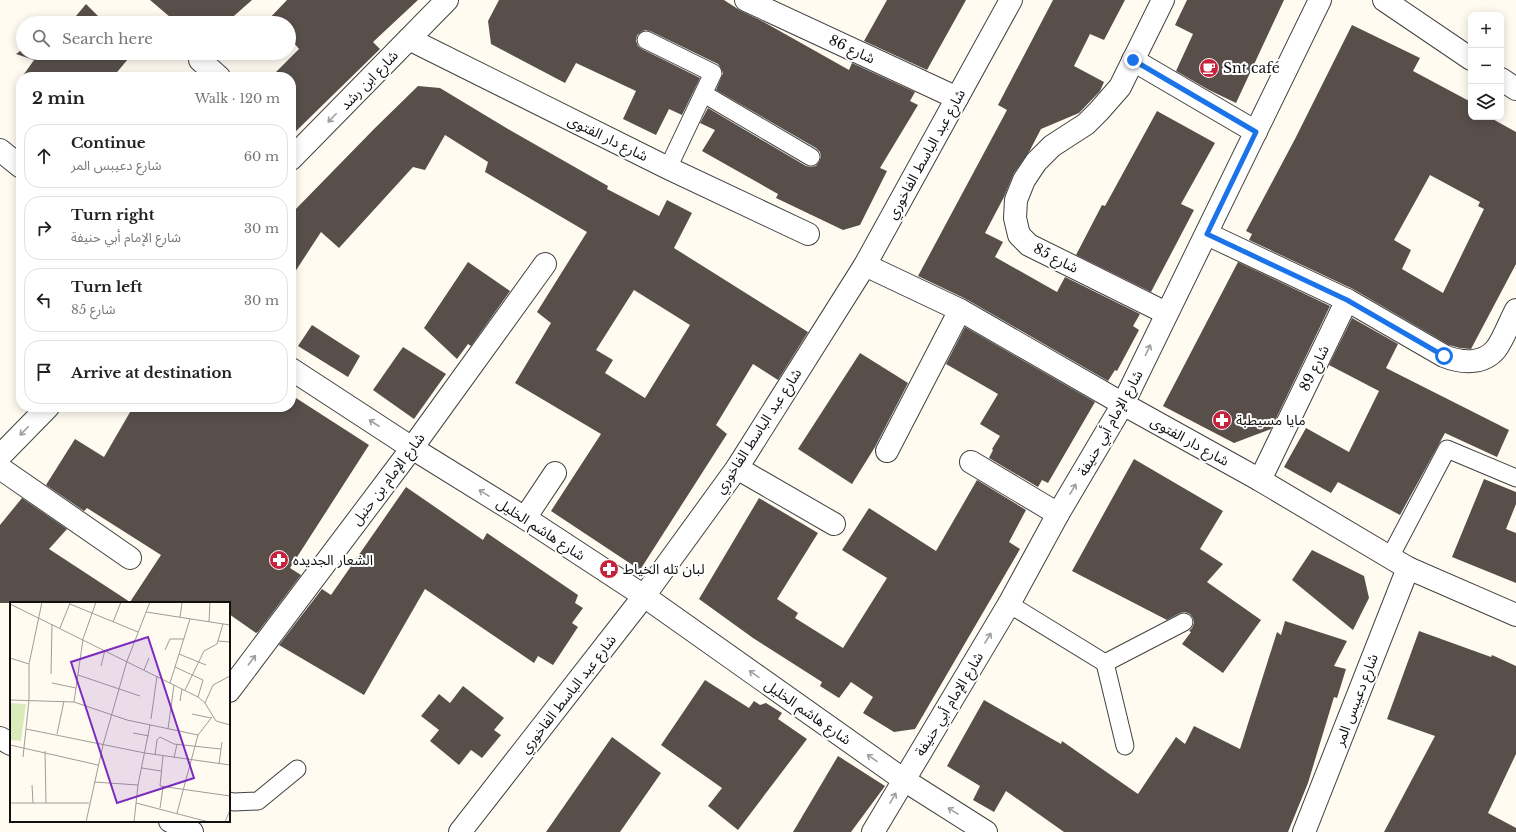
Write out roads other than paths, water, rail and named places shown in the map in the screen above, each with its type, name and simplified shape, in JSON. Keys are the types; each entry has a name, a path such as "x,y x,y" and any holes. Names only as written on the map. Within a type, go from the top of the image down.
{"street":[{"name":"شارع ابن رشد","path":"296,147 409,39 447,0"},
{"name":"شارع 86","path":"746,0 957,98"},
{"name":"شارع عبد الباسط الفاخوري","path":"460,832 644,596 737,468 865,265 1011,0"},
{"name":"شارع 85","path":"1163,0 1120,87 1086,124 1052,146 1036,162 1024,180 1016,200 1015,218 1019,234 1029,245 1166,313"},
{"name":"شارع الإمام أبي حنيفة","path":"873,832 1009,604 1058,514 1123,404 1166,313 1207,234 1320,0"},
{"path":"1384,0 1468,57"},
{"name":"شارع دار الفتوى","path":"409,39 668,168 808,234"},
{"path":"200,60 213,72"},
{"path":"1133,60 1256,132"},
{"path":"1504,81 1516,89"},
{"path":"0,150 16,163"},
{"path":"1207,234 1347,300 1444,356 1454,360 1463,362 1472,361 1489,356 1510,339 1516,310"},
{"name":"شارع الإمام بن حنبل","path":"230,690 412,448 546,264"},
{"name":"شارع دار الفتوى","path":"865,265 960,310 1123,404 1260,480 1399,563 1516,615"},
{"name":"شارع 89","path":"1260,480 1347,300"},
{"path":"887,451 960,310"},
{"name":"شارع هاشم الخليل","path":"296,372 412,448 525,518 644,596 904,780 986,832"},
{"path":"0,456 43,412"},
{"path":"971,462 1058,514"},
{"path":"0,468 130,558"},
{"path":"737,468 834,524"},
{"path":"525,518 555,472"},
{"name":"شارع دعيبس المر","path":"1304,832 1399,563"},
{"path":"0,738 10,743"},
{"path":"172,822 192,832"}],"lane":[{"path":"646,40 713,73 668,168"},
{"path":"704,94 811,157"},
{"path":"1399,563 1447,450 1516,478"},
{"path":"1009,604 1105,663 1126,746"},
{"path":"1105,663 1184,622"},
{"path":"230,801 258,801 297,769"}],"place":[{"name":"Snt café","path":"1209,68"},
{"name":"مايا مسيطبة","path":"1222,420"},
{"name":"الشعار الجديده","path":"279,560"},
{"name":"لبان تله الخياط","path":"609,569"}]}
